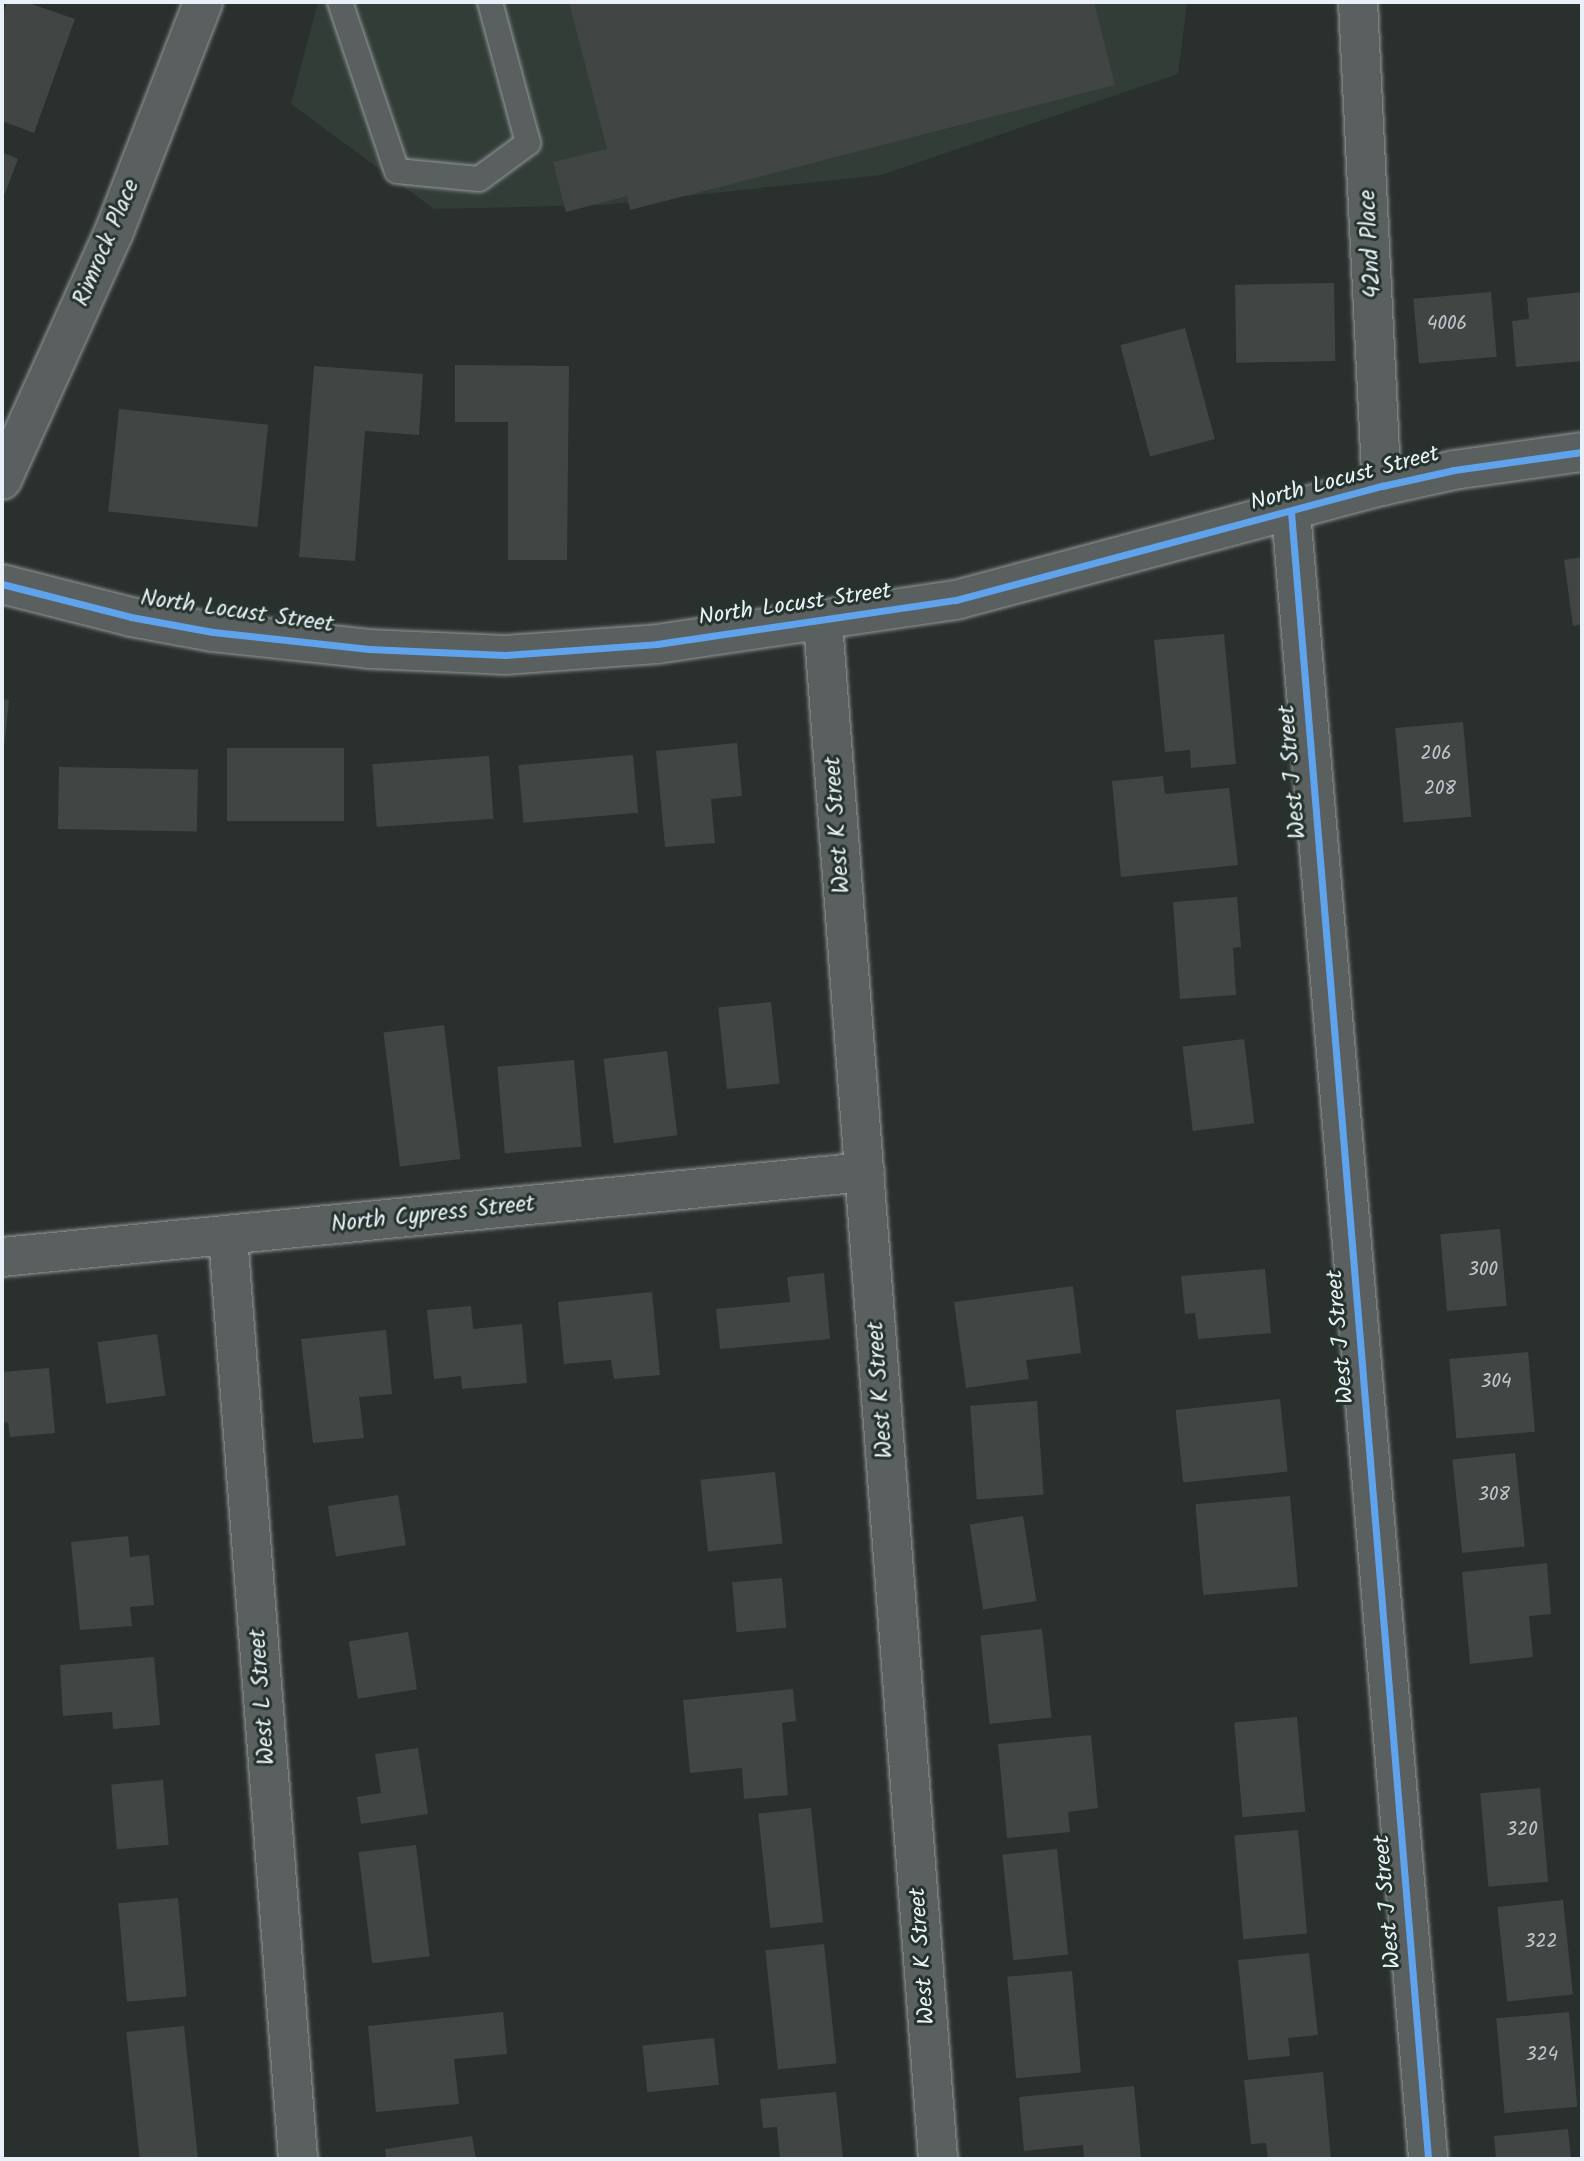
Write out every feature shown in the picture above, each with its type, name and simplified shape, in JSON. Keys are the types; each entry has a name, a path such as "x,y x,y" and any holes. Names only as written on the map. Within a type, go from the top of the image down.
{"street":[{"name":"Rimrock Place","path":"2,480 114,232 203,2"},
{"name":"42nd Place","path":"1358,2 1382,486"},
{"name":"North Locust Street","path":"2,584 131,617 213,632 369,649 505,655 657,644 823,622 1032,583 1382,486 1454,470 1582,452"},
{"name":"West J Street","path":"1291,512 1428,2159"},
{"name":"West K Street","path":"823,622 938,2159"},
{"name":"North Cypress Street","path":"2,1257 865,1172"},
{"name":"West L Street","path":"228,1236 298,2159"}],"lane":[{"path":"340,2 397,171 479,179 528,143 490,2"}],"shaded area":[{"path":"318,2 1187,2 1178,74 881,175 603,205 434,209 291,104"}],"building":[{"path":"7,2 26,2 75,19 34,133 2,121 2,17"},
{"path":"569,2 1094,2 1115,85 630,210 627,196 566,212 553,162 607,149"},
{"path":"2,152 18,159 2,201"},
{"path":"1334,283 1335,361 1236,363 1235,285"},
{"path":"1491,292 1497,357 1419,364 1413,299"},
{"path":"1582,292 1582,361 1516,367 1512,321 1529,319 1527,298"},
{"path":"1185,328 1215,439 1150,456 1120,345"},
{"path":"455,365 569,366 567,560 508,560 508,422 455,422"},
{"path":"314,366 423,374 419,435 365,431 355,561 299,557"},
{"path":"119,409 268,425 257,527 108,511"},
{"path":"1582,557 1582,624 1573,626 1564,560"},
{"path":"1224,634 1236,764 1191,768 1190,750 1165,752 1154,640"},
{"path":"2,699 9,700 4,747 2,747"},
{"path":"1463,722 1471,817 1404,823 1395,728"},
{"path":"737,743 742,796 711,799 715,843 665,847 656,751"},
{"path":"227,748 344,748 344,821 227,821"},
{"path":"633,755 638,813 523,823 518,765"},
{"path":"489,756 493,819 377,827 372,764"},
{"path":"59,767 198,769 197,831 58,829"},
{"path":"1163,776 1165,794 1229,788 1238,865 1121,877 1112,781"},
{"path":"1237,897 1241,947 1233,948 1236,995 1180,999 1173,902"},
{"path":"771,1002 780,1084 727,1089 718,1008"},
{"path":"444,1025 460,1159 400,1166 383,1032"},
{"path":"1244,1039 1254,1123 1193,1131 1182,1047"},
{"path":"667,1051 677,1135 614,1143 603,1059"},
{"path":"574,1060 582,1147 505,1153 497,1067"},
{"path":"1500,1229 1507,1306 1447,1311 1440,1234"},
{"path":"1265,1269 1271,1333 1198,1339 1195,1313 1185,1314 1181,1276"},
{"path":"824,1273 830,1339 720,1349 716,1309 790,1302 787,1277"},
{"path":"1073,1286 1081,1353 1026,1360 1029,1379 966,1388 954,1302"},
{"path":"652,1292 660,1375 614,1379 611,1360 564,1364 558,1302"},
{"path":"471,1306 473,1329 522,1324 527,1383 462,1389 461,1376 434,1379 427,1310"},
{"path":"386,1330 392,1394 359,1397 364,1438 313,1443 301,1339"},
{"path":"157,1334 166,1395 106,1404 98,1342"},
{"path":"1528,1352 1535,1432 1456,1439 1449,1359"},
{"path":"49,1368 55,1433 10,1437 8,1422 2,1423 2,1372"},
{"path":"1280,1399 1288,1472 1183,1483 1176,1410"},
{"path":"1037,1401 1044,1495 977,1499 970,1406"},
{"path":"1515,1453 1525,1546 1462,1553 1452,1460"},
{"path":"775,1472 783,1544 708,1551 700,1480"},
{"path":"398,1495 406,1545 336,1556 328,1506"},
{"path":"1290,1496 1298,1587 1203,1595 1195,1504"},
{"path":"1023,1516 1036,1601 983,1609 970,1524"},
{"path":"128,1536 130,1557 149,1555 154,1605 130,1607 132,1626 80,1630 71,1542"},
{"path":"1547,1563 1551,1614 1529,1616 1533,1657 1470,1664 1462,1572"},
{"path":"782,1578 786,1628 737,1632 732,1582"},
{"path":"1042,1629 1051,1718 990,1724 980,1635"},
{"path":"408,1632 417,1689 358,1699 349,1641"},
{"path":"154,1657 160,1725 113,1729 112,1712 63,1716 60,1665"},
{"path":"793,1689 796,1721 782,1723 788,1795 744,1799 742,1768 690,1773 683,1700"},
{"path":"1297,1717 1305,1812 1243,1817 1234,1722"},
{"path":"1091,1735 1098,1808 1068,1812 1070,1832 1007,1838 998,1744"},
{"path":"418,1748 428,1814 361,1824 357,1797 381,1793 375,1754"},
{"path":"163,1780 169,1845 117,1849 111,1785"},
{"path":"1540,1788 1548,1882 1488,1887 1480,1793"},
{"path":"811,1808 823,1922 770,1928 758,1814"},
{"path":"1298,1830 1307,1934 1243,1939 1234,1836"},
{"path":"416,1845 430,1956 372,1963 358,1852"},
{"path":"1057,1849 1068,1954 1013,1960 1002,1855"},
{"path":"178,1898 187,1997 127,2002 118,1903"},
{"path":"1563,1900 1573,1994 1507,2001 1497,1907"},
{"path":"824,1944 837,2063 778,2070 765,1950"},
{"path":"1309,1953 1318,2035 1288,2038 1290,2056 1248,2060 1238,1960"},
{"path":"1072,1971 1081,2073 1016,2078 1007,1977"},
{"path":"503,2012 507,2054 454,2059 459,2104 376,2112 368,2026"},
{"path":"1569,2012 1577,2107 1505,2113 1496,2018"},
{"path":"184,2026 198,2159 140,2159 126,2032"},
{"path":"714,2038 719,2085 647,2092 642,2046"},
{"path":"1323,2072 1331,2159 1268,2159 1266,2143 1251,2144 1244,2080"},
{"path":"1134,2086 1141,2159 1084,2159 1083,2145 1024,2151 1019,2097"},
{"path":"836,2092 843,2159 780,2159 777,2127 763,2128 760,2099"},
{"path":"1568,2129 1571,2159 1496,2159 1494,2136"},
{"path":"472,2136 476,2159 386,2159 385,2149"}],"cycle path":[{"path":"2,584 131,617 213,632 369,649 505,655 657,644 956,600 1382,486 1454,470 1582,452"},
{"path":"1291,512 1428,2159"}]}
